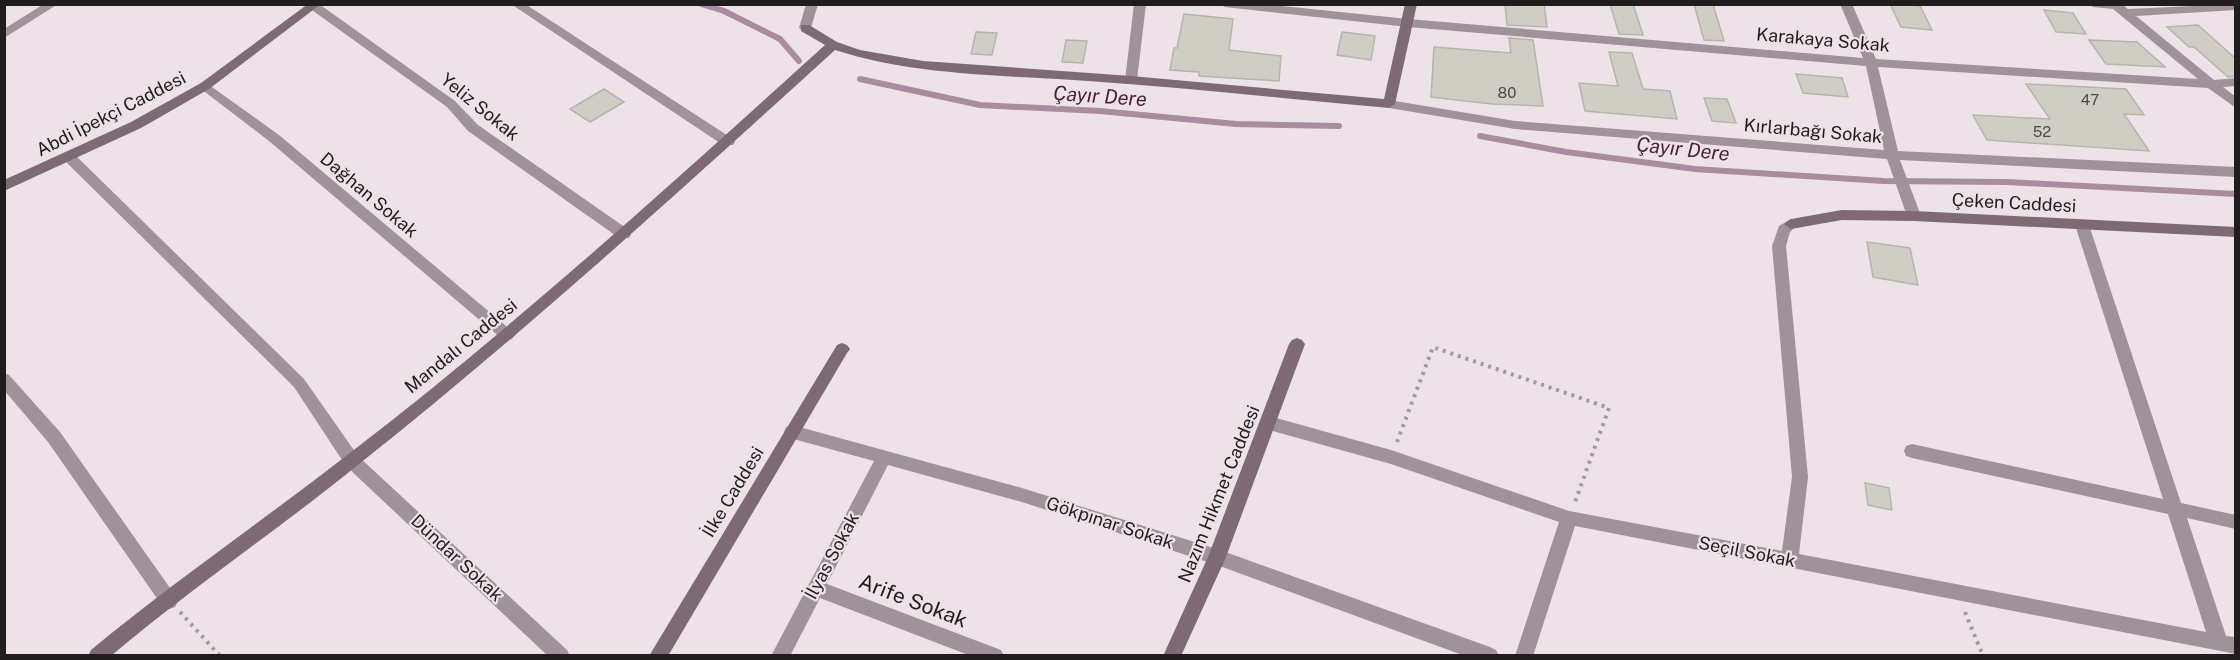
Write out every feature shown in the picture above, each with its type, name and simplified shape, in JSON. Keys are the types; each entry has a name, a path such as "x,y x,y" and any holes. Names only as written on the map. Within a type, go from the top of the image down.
{"street":[{"path":"5,34 53,4"},
{"path":"516,4 728,142"},
{"path":"812,4 805,28 833,45 858,53 923,65 1131,80 1389,104 1411,4"},
{"path":"1131,80 1140,4"},
{"name":"Karakaya Sokak","path":"1224,4 1264,6 1408,23 1870,63 2210,84 2235,82"},
{"path":"1846,4 1870,63 1892,155 1914,216"},
{"path":"2093,4 2118,8 2235,6"},
{"name":"Abdi İpekçi Caddesi","path":"4,186 136,125 205,86 315,5"},
{"name":"Yeliz Sokak","path":"315,5 451,104 473,128 624,234"},
{"path":"2118,8 2235,104"},
{"name":"Mandalı Caddesi","path":"97,656 140,620 352,461 507,334 728,142 833,45"},
{"name":"Dağhan Sokak","path":"205,86 274,138 507,334"},
{"name":"Kırlarbağı Sokak","path":"1389,104 1515,125 1892,155 2235,172"},
{"name":"Dündar Sokak","path":"69,157 299,383 352,461 561,656"},
{"name":"Çeken Caddesi","path":"1790,560 1800,477 1779,246 1784,230 1791,224 1842,215 1914,216 2235,232"},
{"path":"2082,225 2175,508 2227,644"},
{"name":"Nazım Hikmet Caddesi","path":"1172,656 1217,557 1297,345"},
{"name":"İlke Caddesi","path":"658,656 842,349"},
{"path":"4,380 54,437 168,601"},
{"name":"Seçil Sokak","path":"1269,423 1391,457 1569,518 2227,644"},
{"name":"Gökpınar Sokak","path":"792,432 1022,495 1217,557 1490,656"},
{"path":"1912,451 2235,522"},
{"name":"İlyas Sokak","path":"780,656 884,457"},
{"path":"1524,656 1569,518"},
{"name":"Arife Sokak","path":"815,588 995,656"}],"path":[{"path":"1391,457 1432,347 1444,351 1609,408 1569,518"},
{"path":"1957,592 1983,656"},
{"path":"168,601 203,634 220,656"}],"building":[{"path":"1505,4 1544,4 1547,27 1507,25"},
{"path":"1610,4 1633,4 1643,35 1619,34"},
{"path":"1694,4 1713,4 1724,41 1704,40"},
{"path":"1890,4 1920,6 1932,30 1901,27"},
{"path":"2044,10 2073,13 2086,34 2056,32"},
{"path":"1184,14 1233,19 1229,50 1281,56 1279,81 1199,76 1199,72 1170,70"},
{"path":"2198,25 2235,58 2235,76 2228,77 2167,27"},
{"path":"976,32 997,33 992,55 971,54"},
{"path":"1342,32 1375,36 1371,60 1337,55"},
{"path":"1509,38 1533,40 1543,106 1492,104 1431,97 1434,47 1511,53"},
{"path":"1066,40 1087,41 1083,63 1062,62"},
{"path":"2089,40 2137,42 2165,67 2106,64"},
{"path":"1609,52 1632,53 1643,89 1670,91 1677,119 1585,111 1579,83 1618,86"},
{"path":"1796,74 1842,78 1848,97 1803,93"},
{"path":"2026,84 2126,89 2144,115 2124,114 2149,151 1987,140 1973,115 2050,119"},
{"path":"604,89 624,102 590,122 570,109"},
{"path":"1704,98 1727,99 1736,123 1712,121"},
{"path":"1867,242 1910,248 1918,285 1873,277"},
{"path":"1865,483 1889,488 1892,510 1868,505"}],"waterway":[{"name":"Çayır Dere","path":"701,4 724,11 780,39 799,61"},
{"name":"Çayır Dere","path":"860,79 980,105 1100,111 1236,124 1339,126"},
{"name":"Çayır Dere","path":"1480,136 1566,152 1695,169 1884,181 2007,182 2236,194"}]}
